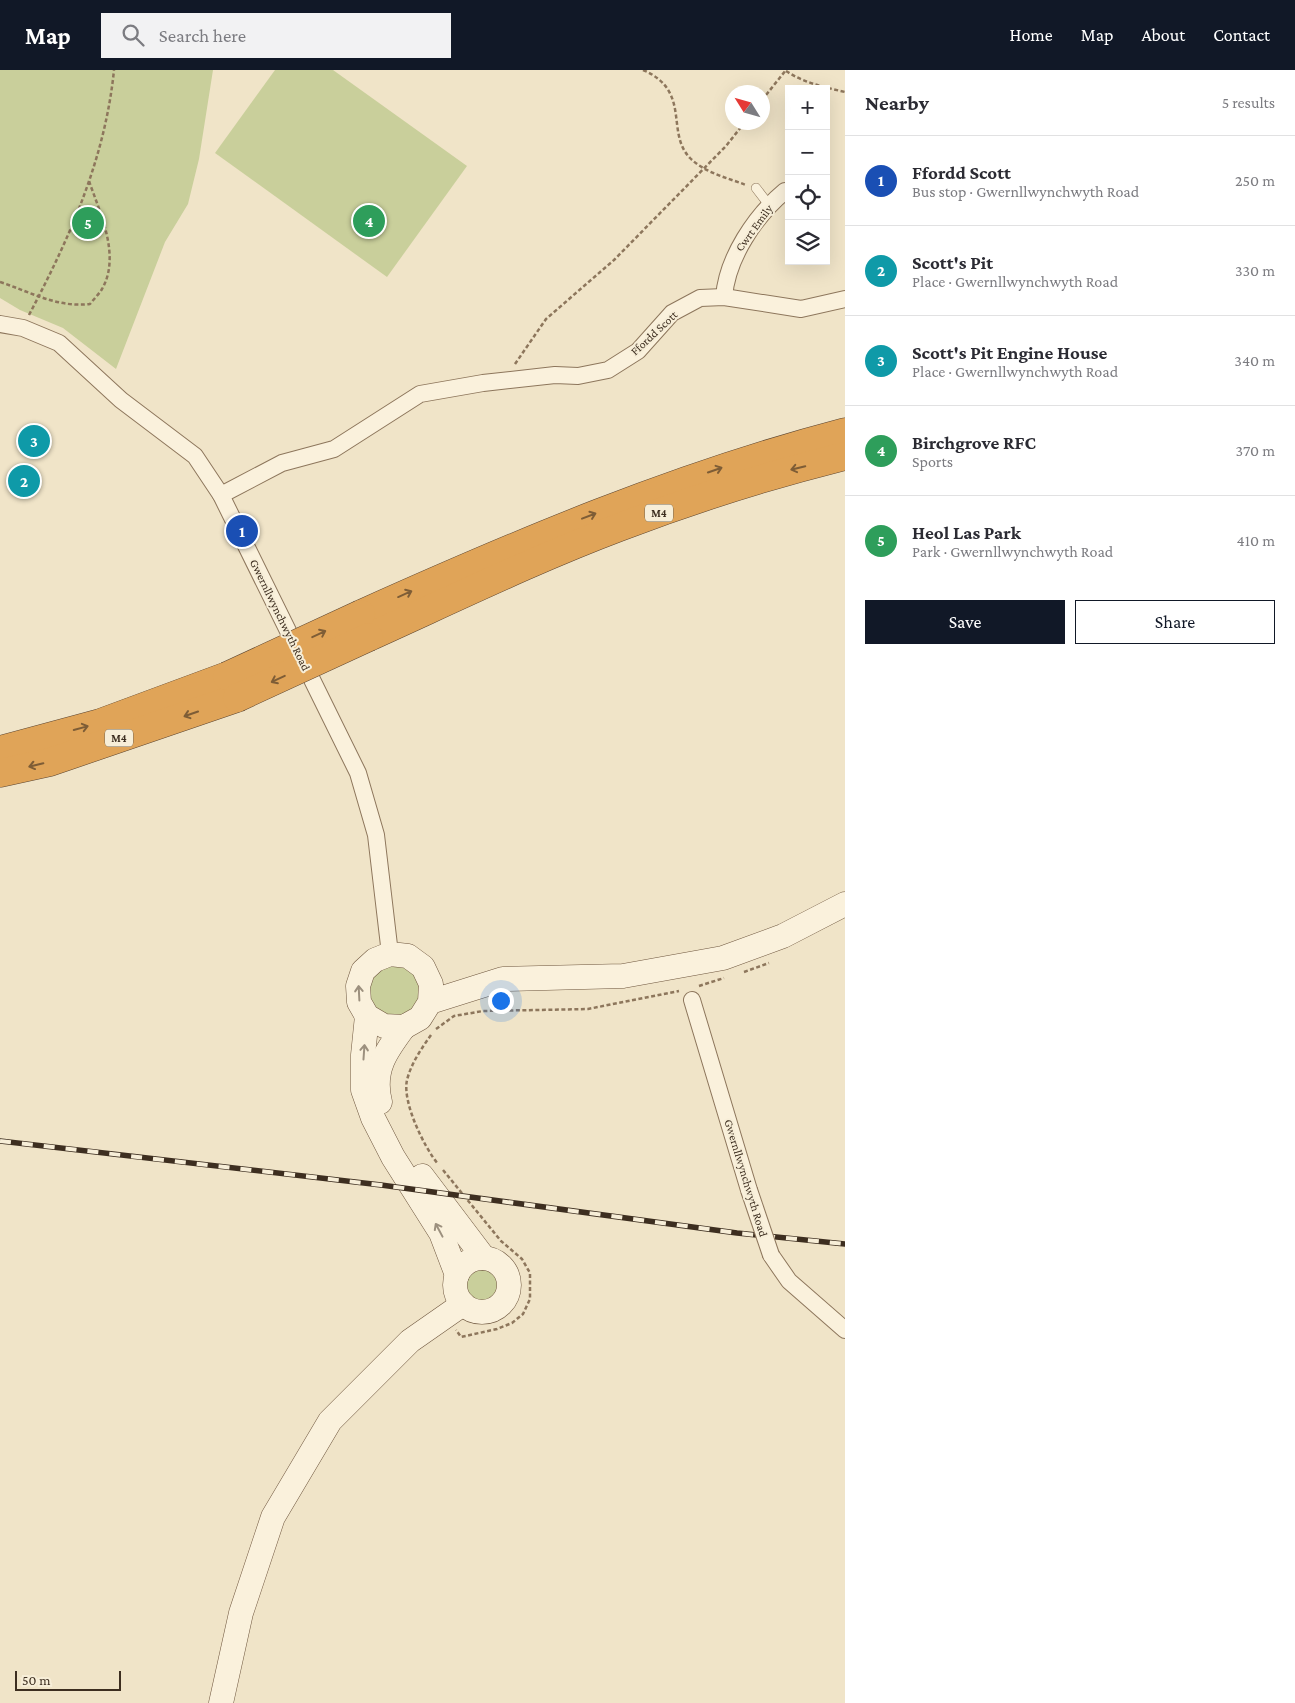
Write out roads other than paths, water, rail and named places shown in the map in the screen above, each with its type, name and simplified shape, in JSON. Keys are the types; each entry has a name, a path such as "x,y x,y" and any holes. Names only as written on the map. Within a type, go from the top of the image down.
{"highway":[{"name":"M4","path":"0,773 50,762 232,687 365,625 527,540 604,510 845,425"},
{"name":"M4","path":"782,448 845,432"},
{"name":"M4","path":"479,587 621,526 781,473 845,456"},
{"name":"M4","path":"365,625 479,587 623,533 845,475"},
{"name":"M4","path":"0,750 232,687"}],"main road":[{"path":"430,1002 503,979 623,976 723,958 783,936 845,904"},
{"path":"404,1027 384,1026 368,1016 359,1002 358,986 363,971 375,960 390,954 408,956 423,967 431,984 430,1002 420,1018 404,1027 383,1055 376,1086 382,1110 402,1151 484,1258"},
{"path":"368,1016 363,1055 363,1090 373,1118 393,1157 441,1233 458,1275"},
{"path":"221,1703 242,1613 273,1518 330,1421 410,1341 455,1310 487,1312 502,1304 509,1288 506,1271 493,1260 484,1258 466,1263 458,1275 455,1288 455,1310"}],"street":[{"name":"Cwrt Emily","path":"724,297 726,279 736,252 769,205 785,191"},
{"name":"Ffordd Scott","path":"221,495 282,463 334,449 420,394 515,372 578,376 608,370 638,351 672,313 700,298 724,297 801,309 845,299"},
{"name":"Gwernllwynchwyth Road","path":"0,324 23,328 59,343 121,400 195,456 221,495 358,773 376,835 390,954"},
{"name":"Gwernllwynchwyth Road","path":"692,1000 771,1255 789,1280 845,1330"}],"lane":[{"path":"756,188 769,205"}],"railway":[{"path":"0,1141 381,1185 737,1233 845,1244"}],"place":[{"name":"Birchgrove RFC","path":"369,221"},
{"name":"Heol Las Park","path":"88,223"},
{"name":"Scott's Pit Engine House","path":"34,441"},
{"name":"Scott's Pit","path":"24,481"},
{"name":"Ffordd Scott","path":"242,531"}]}
